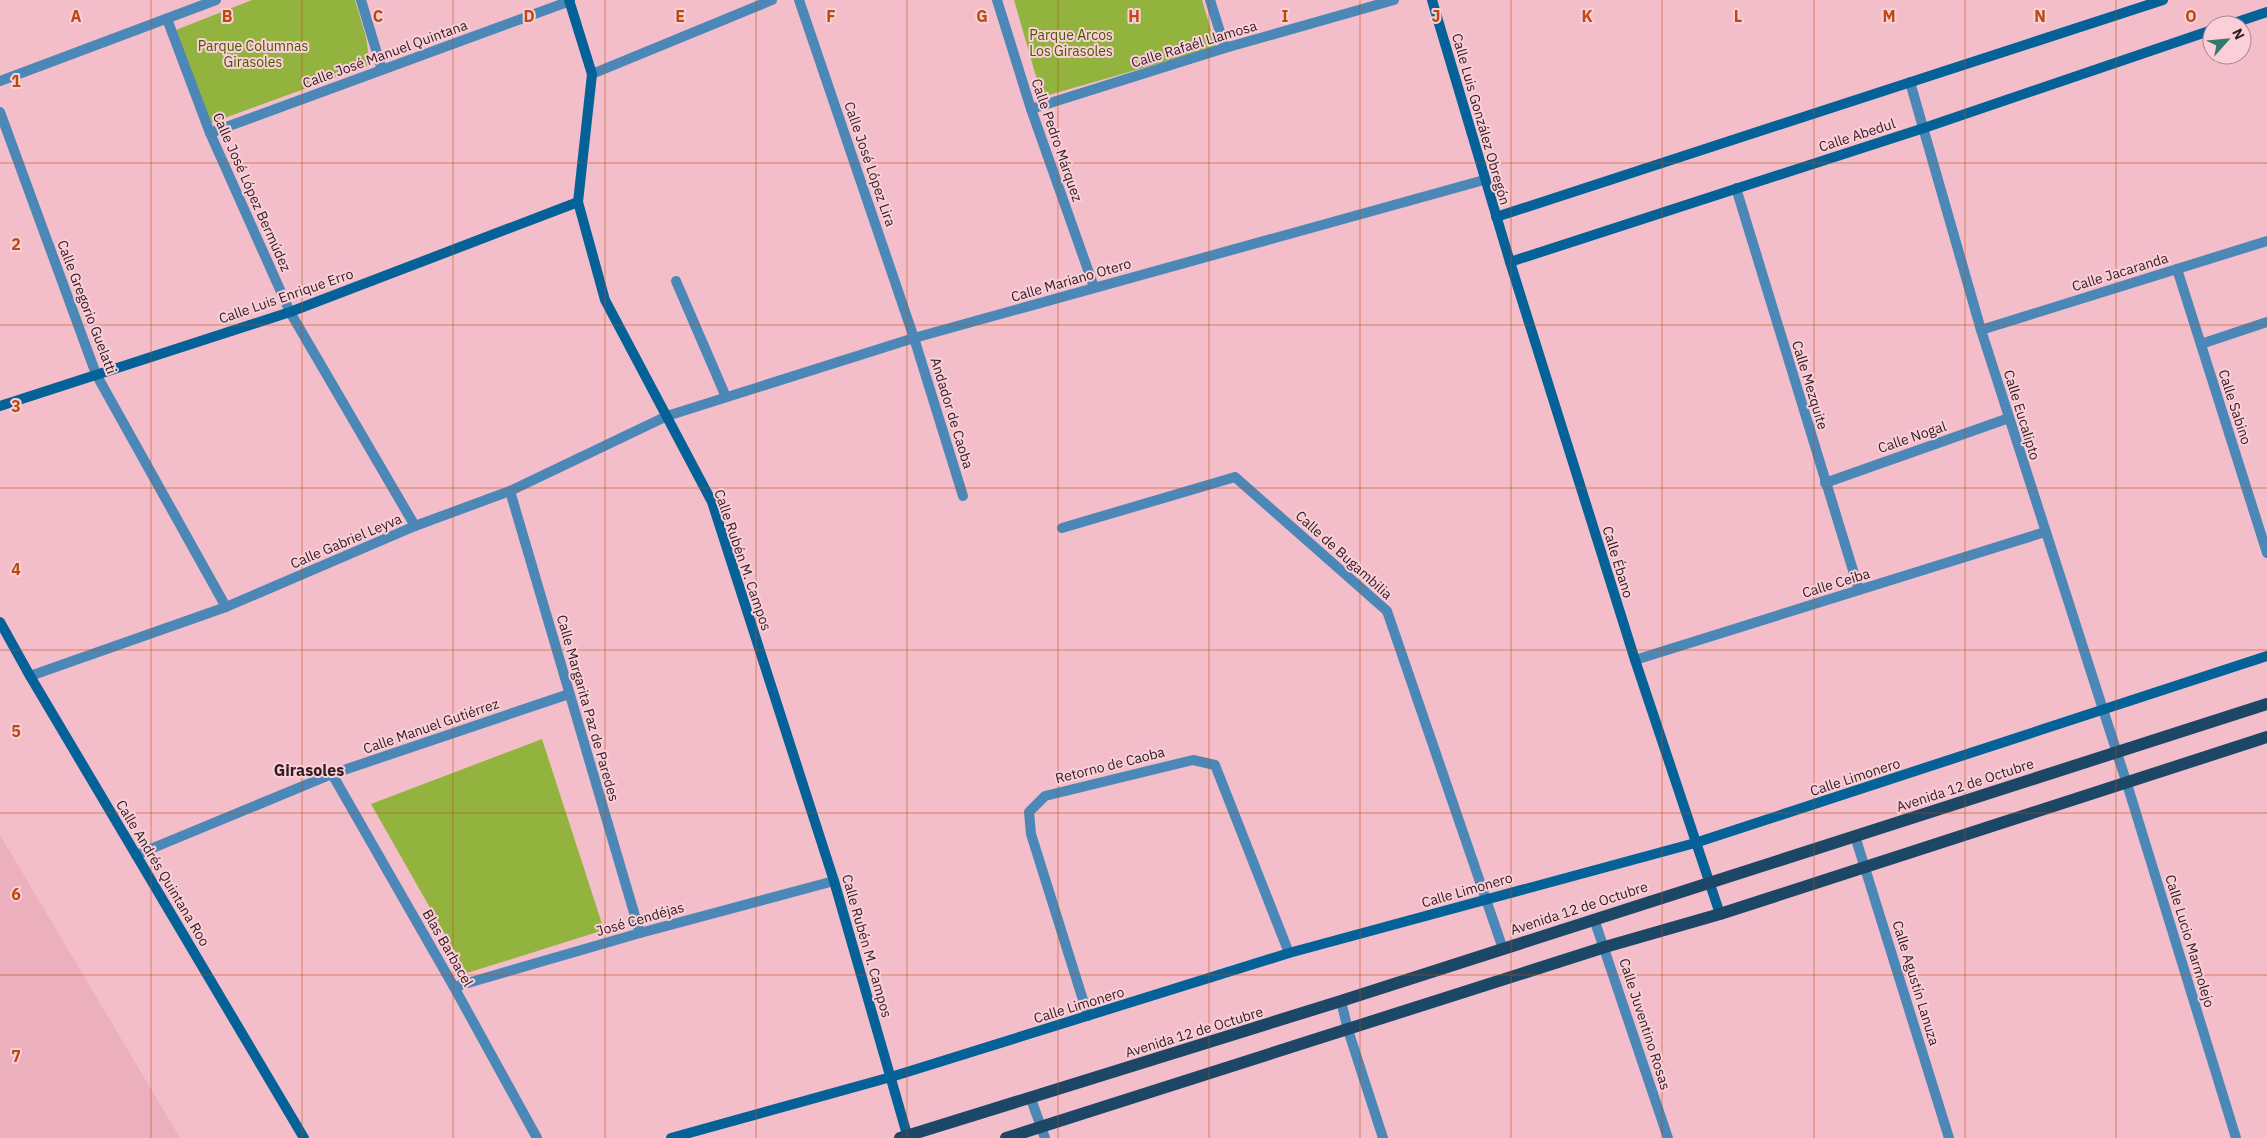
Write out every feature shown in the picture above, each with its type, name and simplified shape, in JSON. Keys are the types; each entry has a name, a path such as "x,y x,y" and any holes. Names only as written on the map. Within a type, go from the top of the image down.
{"main road":[{"name":"Avenida 12 de Octubre","path":"905,1137 1341,1001 2267,704"},
{"path":"1006,1138 1043,1132 1348,1030 1605,947 1720,914 1865,866 2127,784 2267,737"}],"street":[{"path":"0,81 216,0"},
{"path":"361,0 382,70"},
{"name":"Calle José Manuel Quintana","path":"210,133 569,0"},
{"name":"Calle Rubén M. Campos","path":"569,0 592,74 578,202 605,300 712,502 834,881 891,1077 905,1137"},
{"path":"592,74 772,0"},
{"name":"Calle José López Lira","path":"799,0 914,338"},
{"name":"Calle Pedro Márquez","path":"998,0 1030,109 1094,287"},
{"path":"1210,0 1225,48"},
{"name":"Calle Rafaél Llamosa","path":"1030,109 1225,48 1394,0"},
{"name":"Calle Luis González Obregón","path":"1432,0 1496,216"},
{"path":"1496,216 2163,0"},
{"path":"2252,17 2267,12"},
{"name":"Calle José López Bermúdez","path":"167,19 210,133 290,312 414,526"},
{"name":"Calle Abedul","path":"1510,262 1924,128 2202,33"},
{"name":"Calle Eucalipto","path":"1910,82 1981,330 2116,753"},
{"name":"Calle Gregorio Guelatti","path":"0,112 96,374 226,607"},
{"name":"Calle Mariano Otero","path":"667,416 914,338 1484,180"},
{"name":"Calle Mezquite","path":"1736,188 1859,590"},
{"name":"Calle Luis Enrique Erro","path":"0,406 290,312 578,202"},
{"name":"Calle Ébano","path":"1496,216 1635,660 1708,883 1720,914"},
{"name":"Calle Jacaranda","path":"1981,330 2267,241"},
{"name":"Calle Sabino","path":"2177,269 2267,553"},
{"path":"676,281 726,396"},
{"path":"2201,344 2267,322"},
{"name":"Andador de Caoba","path":"914,338 963,496"},
{"name":"Calle Gabriel Leyva","path":"30,676 226,607 414,526 510,491 667,416"},
{"name":"Calle Nogal","path":"1825,483 2009,418"},
{"name":"Calle de Bugambilia","path":"1062,528 1235,477 1387,611 1486,898"},
{"name":"Calle Margarita Paz de Paredes","path":"510,491 640,932"},
{"name":"Calle Ceiba","path":"1635,660 2045,532"},
{"name":"Calle Andrés Quintana Roo","path":"0,622 30,676 304,1138"},
{"name":"Calle Limonero","path":"671,1138 891,1077 1289,953 1486,898 1695,843 2267,656"},
{"name":"Calle Manuel Gutiérrez","path":"136,855 332,774 569,694"},
{"name":"Calle Lucio Marmolejo","path":"2116,753 2236,1138"},
{"name":"Retorno de Caoba","path":"1088,1016 1031,834 1029,812 1046,796 1192,760 1215,765 1289,953"},
{"name":"Blas Barbacel","path":"332,774 454,987 537,1138"},
{"name":"Calle Agustín Lanuza","path":"1855,836 1949,1138"},
{"name":"José Cendéjas","path":"454,987 640,932 834,881"},
{"path":"1486,898 1503,949"},
{"name":"Calle Juventino Rosas","path":"1594,919 1668,1138"},
{"path":"1341,1001 1348,1030 1384,1138"},
{"path":"1031,1098 1043,1132"}],"shaded area":[{"path":"0,835 180,1138 0,1138"}],"green space":[{"name":"Parque Columnas Girasoles","path":"252,0 355,0 366,37 370,65 211,123 176,30"},
{"name":"Parque Arcos Los Girasoles","path":"1014,0 1202,0 1216,47 1042,97"},
{"path":"542,739 604,930 467,973 371,804"}],"district":[{"name":"Girasoles","path":"309,770"}]}
